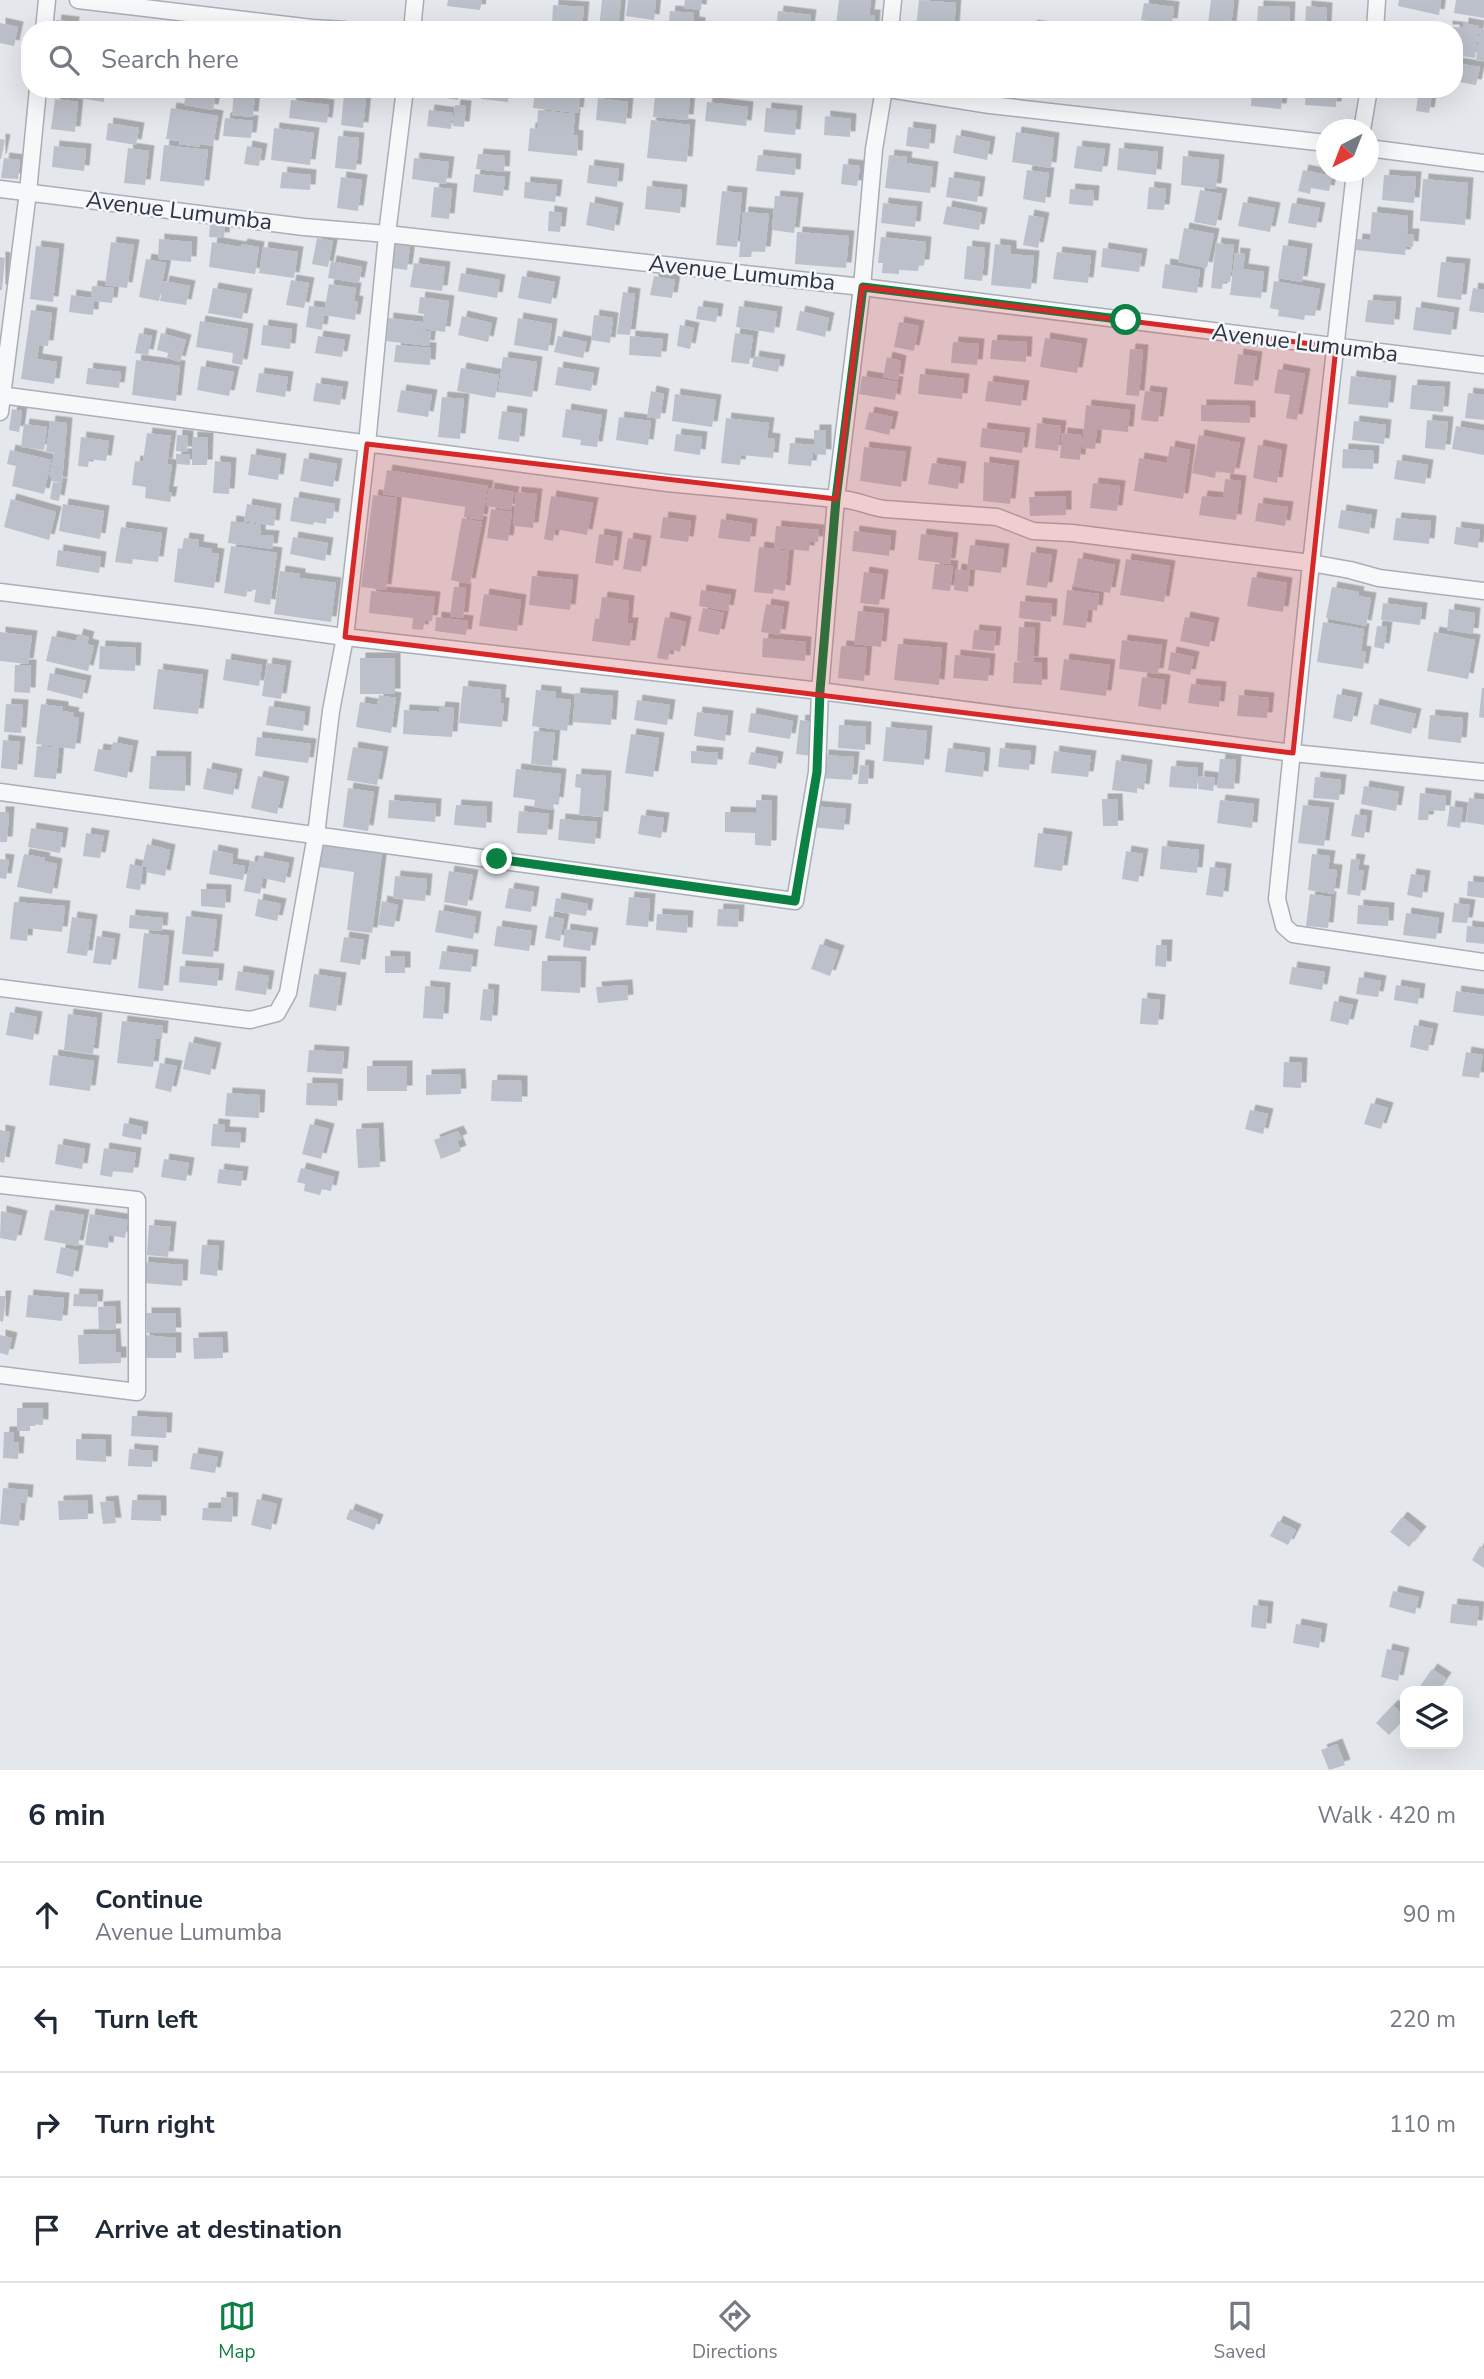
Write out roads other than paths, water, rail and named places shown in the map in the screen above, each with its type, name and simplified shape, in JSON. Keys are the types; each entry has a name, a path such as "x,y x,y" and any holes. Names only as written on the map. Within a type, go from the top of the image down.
{"street":[{"path":"45,21 47,0"},
{"path":"78,0 254,21"},
{"path":"413,21 415,0"},
{"path":"891,21 893,0"},
{"path":"1376,21 1377,0"},
{"path":"0,412 37,98"},
{"path":"0,988 250,1020 277,1013 288,993 316,835 331,711 345,637 404,98"},
{"path":"0,792 795,901 817,772 820,691 836,499 863,287 874,149 882,98"},
{"path":"946,98 1316,143"},
{"path":"1364,119 1367,98"},
{"path":"1379,149 1484,163"},
{"path":"1354,182 1277,899 1284,926 1293,934 1484,962"},
{"name":"Avenue Lumumba","path":"0,189 304,227 863,287 1484,365"},
{"path":"1,395 667,484 850,499 869,508 997,517 1033,531 1072,533 1311,563 1379,578 1484,591"},
{"path":"0,592 345,637 820,691 1293,753 1484,772"},
{"path":"0,1185 137,1200 137,1392 0,1376"}]}
